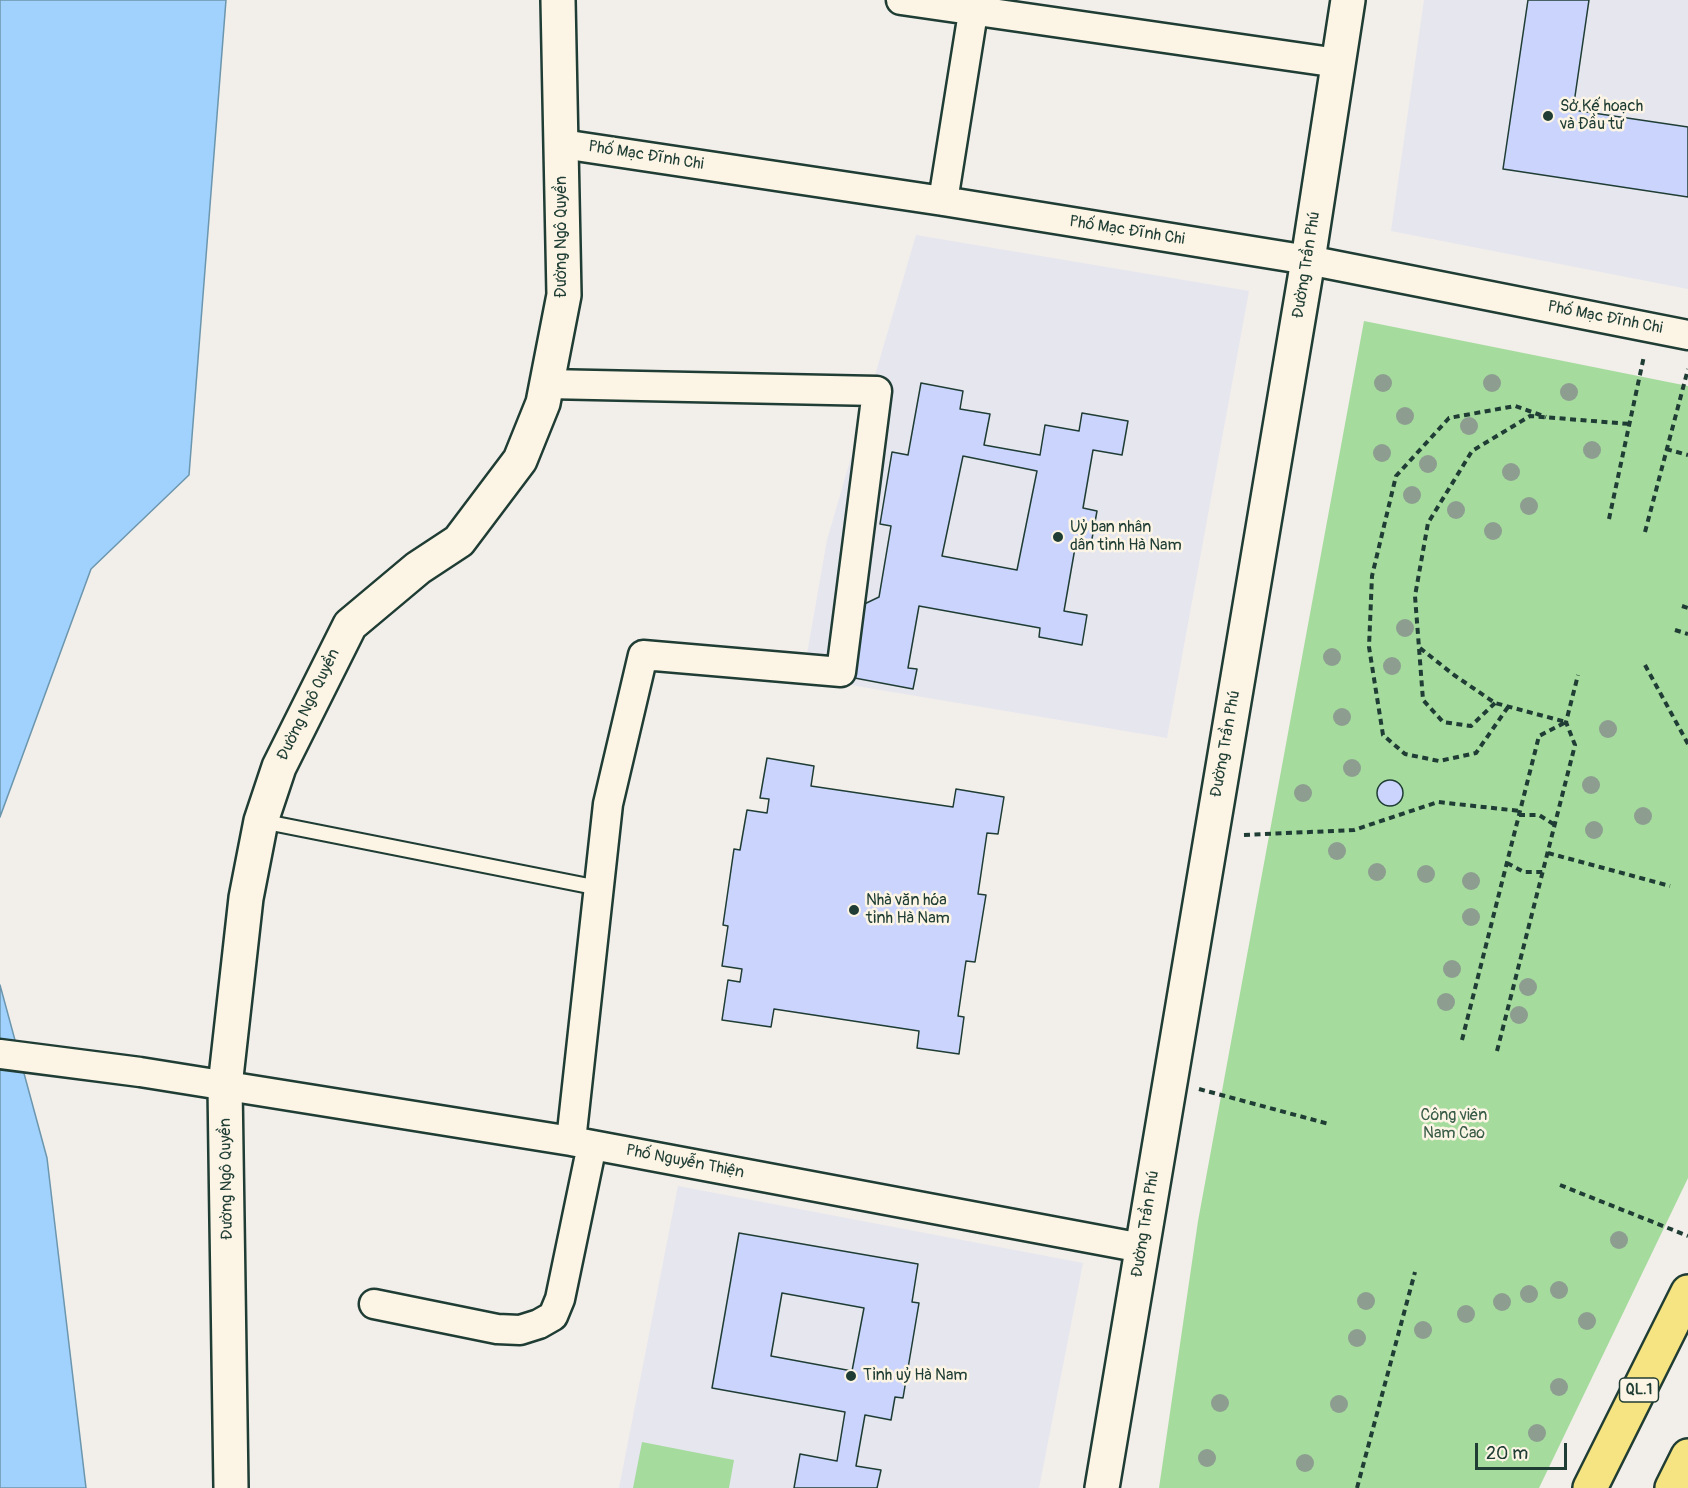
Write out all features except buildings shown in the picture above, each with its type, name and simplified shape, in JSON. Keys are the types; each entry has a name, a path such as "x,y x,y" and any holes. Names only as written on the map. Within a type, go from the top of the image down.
{"main road":[{"name":"QL.1","path":"1590,1488 1688,1292"},
{"path":"1672,1488 1688,1456"}],"street":[{"name":"Đường Ngô Quyền","path":"231,1488 225,1086 246,898 261,821 279,767 350,625 418,568 459,541 520,460 543,403 564,295 558,0"},
{"path":"901,0 975,5 1338,63"},
{"name":"Đường Trần Phú","path":"1102,1488 1308,260 1348,0"},
{"path":"943,201 975,5"},
{"name":"Phố Mạc Đĩnh Chi","path":"562,144 943,201 1308,260 1688,334"},
{"path":"374,1304 497,1329 520,1330 539,1324 553,1316 560,1299 581,1143 598,888 608,804 643,655 841,672 877,391 547,384"},
{"name":"Phố Nguyễn Thiện","path":"0,1054 140,1072 581,1143 1142,1248"}],"lane":[{"path":"261,821 598,888"}],"path":[{"path":"1609,519 1650,326"},
{"path":"1645,532 1688,369"},
{"path":"1508,706 1476,753 1440,761 1406,754 1383,735 1369,647 1372,576 1396,476 1449,418 1515,406 1546,417"},
{"path":"1495,703 1471,726 1443,722 1423,700 1415,596 1428,522 1472,451 1530,416 1630,424"},
{"path":"1666,449 1688,455"},
{"path":"1682,606 1688,608"},
{"path":"1675,630 1688,634"},
{"path":"1419,647 1495,703 1566,722"},
{"path":"1645,665 1688,744"},
{"path":"1497,1051 1575,745 1566,722 1578,675"},
{"path":"1462,1040 1539,736 1566,722"},
{"path":"1210,836 1354,830 1438,802 1539,815 1555,825"},
{"path":"1548,854 1670,886"},
{"path":"1507,863 1524,872 1543,872"},
{"path":"1170,1081 1329,1124"},
{"path":"1560,1185 1688,1236"},
{"path":"1357,1488 1415,1272"}],"shaded area":[{"name":"Sở Kế hoạch và Đầu tư","path":"1424,0 1688,0 1688,289 1391,231"},
{"path":"916,235 1249,291 1167,738 803,677 827,540"},
{"name":"Tỉnh uỷ Hà Nam","path":"678,1186 1083,1263 1039,1488 619,1488"}],"green space":[{"name":"Công viên Nam Cao","path":"1364,321 1688,386 1688,1178 1539,1488 1159,1488 1198,1221"},
{"path":"642,1442 734,1460 729,1488 633,1488"}],"water":[{"path":"0,0 226,0 189,475 91,569 0,817"},
{"path":"0,985 47,1158 86,1488 0,1488"}],"place":[{"name":"Sở Kế hoạch và Đầu tư","path":"1548,116"},
{"name":"Uỷ ban nhân dân tỉnh Hà Nam","path":"1058,537"},
{"name":"Nhà văn hóa tỉnh Hà Nam","path":"854,910"},
{"name":"Tỉnh uỷ Hà Nam","path":"851,1376"}]}
